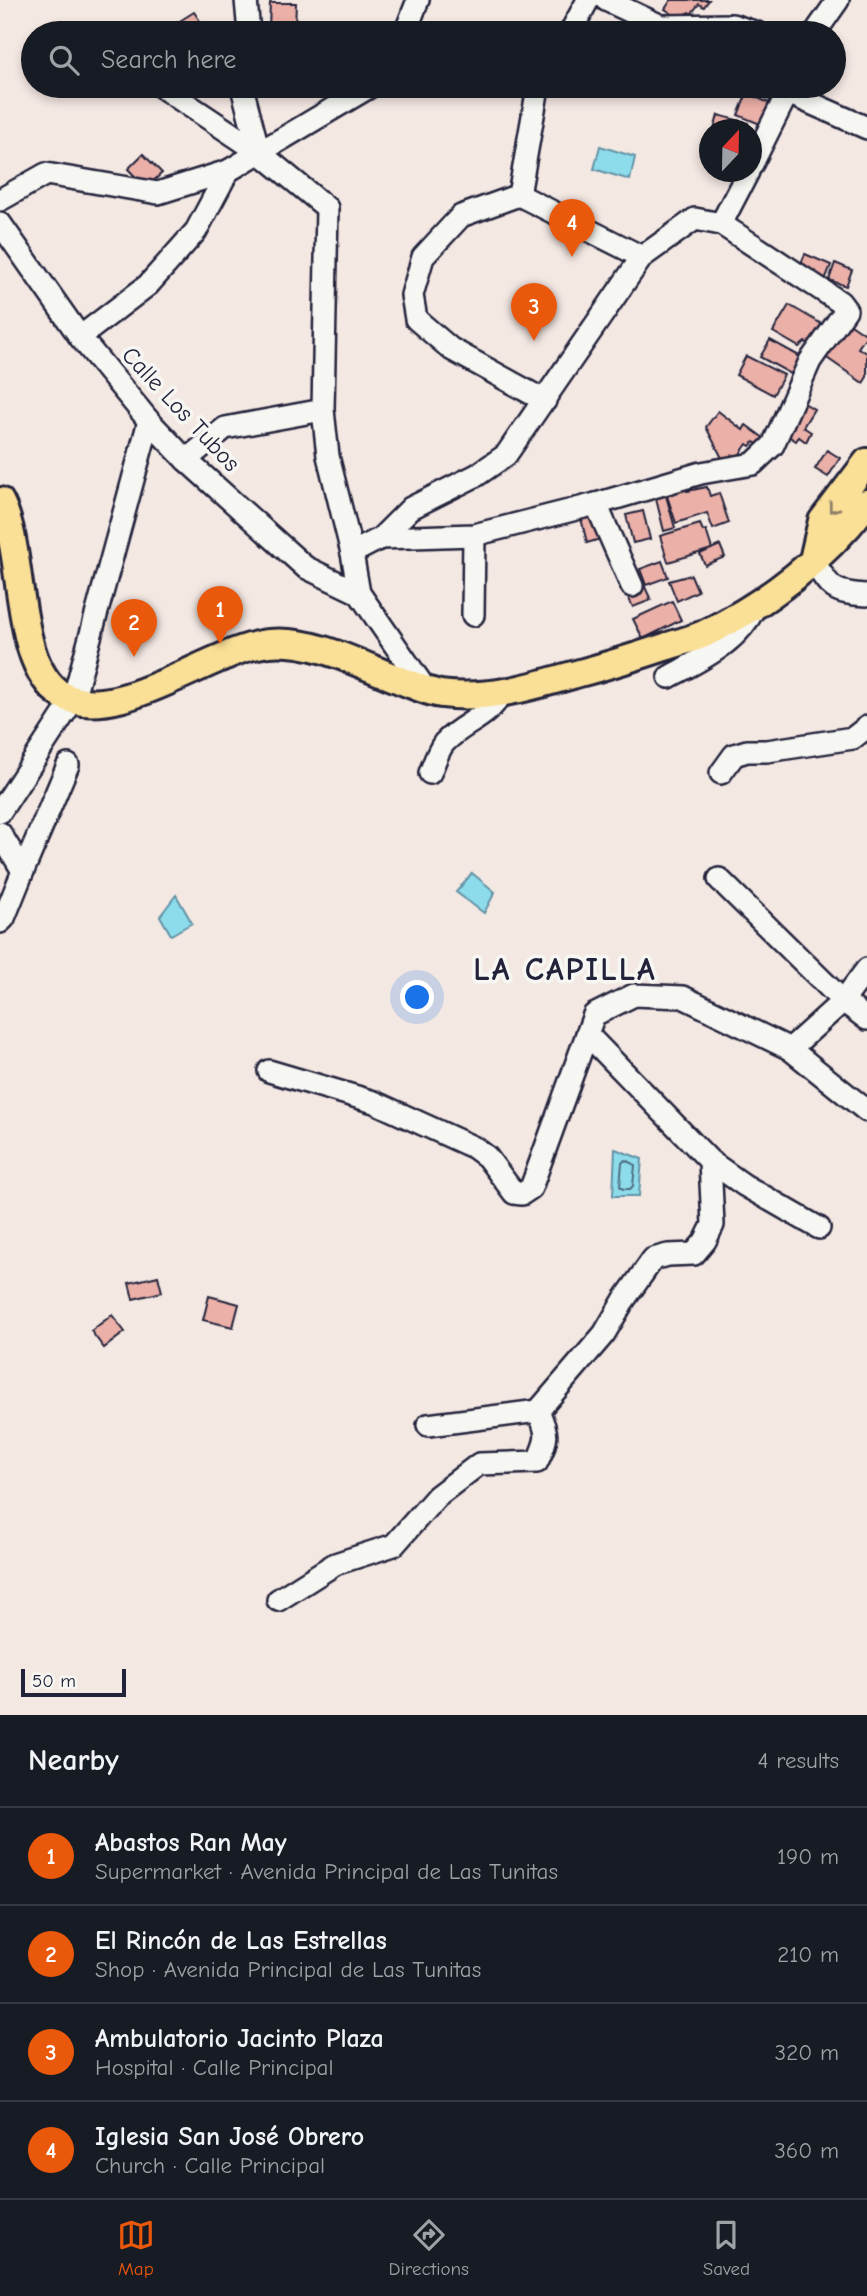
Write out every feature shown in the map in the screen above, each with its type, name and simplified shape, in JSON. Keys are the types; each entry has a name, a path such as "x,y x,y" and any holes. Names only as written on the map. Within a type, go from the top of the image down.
{"main road":[{"path":"813,560 822,521 867,462"},
{"path":"0,501 7,514 12,535 33,656 46,681 61,695 91,703 144,692 237,650 266,643 291,642 314,647 440,694 472,696 514,692 704,634 755,606 813,560 844,533 867,503"}],"street":[{"path":"246,0 248,21"},
{"path":"410,21 418,0"},
{"path":"577,21 588,0"},
{"path":"606,0 650,21"},
{"path":"823,21 838,0"},
{"path":"178,98 259,152 327,208 323,410 328,456 359,593 426,690"},
{"path":"250,98 259,152"},
{"path":"0,201 46,174 158,193 228,171 351,98"},
{"path":"519,195 536,98"},
{"path":"762,143 786,98"},
{"path":"806,98 867,128"},
{"path":"80,337 148,285 196,231 228,171"},
{"path":"721,224 743,182"},
{"path":"545,401 451,349 416,318 412,295 423,257 461,216 519,195 642,257"},
{"path":"352,553 381,538 411,508 477,475 506,455 642,257 695,219 721,224 840,302 846,310 810,361 773,445 753,464 701,472 596,504 474,535 381,538"},
{"name":"Calle Los Tubos","path":"0,223 80,337 149,421 186,460 305,567 359,593"},
{"path":"186,460 225,428 323,410"},
{"path":"0,812 73,700 149,421"},
{"path":"596,504 632,586"},
{"path":"473,615 474,535"},
{"path":"813,560 830,587 850,594 867,595"},
{"path":"669,677 725,645 747,623 755,606"},
{"path":"430,773 442,745 465,725 479,719 493,707 502,693"},
{"path":"721,773 734,755 747,751 767,751 853,738 867,727"},
{"path":"0,922 68,765"},
{"path":"0,833 23,871"},
{"path":"719,879 843,1000 867,1019"},
{"path":"790,1049 843,1000 867,969"},
{"path":"269,1071 374,1102 475,1148 487,1157 513,1193 522,1195 531,1188 594,1015 634,996 683,997 790,1049 867,1111"},
{"path":"587,1034 710,1161 744,1185 819,1228"},
{"path":"428,1425 538,1411 604,1334 653,1259 668,1255 694,1254 705,1241 713,1225 710,1161"},
{"path":"278,1600 335,1564 394,1545 437,1496 479,1464 537,1462 547,1431 538,1411"}],"water":[{"path":"600,146 635,157 630,180 594,169"},
{"path":"472,873 495,892 484,913 456,892"},
{"path":"176,895 192,923 171,935 160,916"},
{"path":"615,1149 642,1159 639,1196 613,1196"}],"building":[{"path":"671,0 709,0 704,7 699,4 691,14 689,12 680,19 665,9"},
{"path":"270,3 296,3 295,21 269,21"},
{"path":"194,12 200,21 180,21"},
{"path":"745,98 758,98 769,103 762,119 748,119 738,115"},
{"path":"718,115 733,119 717,119"},
{"path":"143,154 162,173 146,188 128,169"},
{"path":"805,254 831,265 825,280 799,268"},
{"path":"835,263 852,270 846,286 829,280"},
{"path":"789,305 825,326 814,345 805,342 799,347 773,332"},
{"path":"845,320 867,335 858,348 867,353 867,377 863,383 824,356"},
{"path":"770,340 801,357 791,374 760,357"},
{"path":"746,356 784,375 773,395 736,375"},
{"path":"804,403 814,409 803,427 811,432 806,442 799,437 796,441 784,433"},
{"path":"718,411 743,430 746,425 765,439 760,446 754,442 750,446 747,444 733,464 724,462 706,427"},
{"path":"827,450 840,458 828,477 815,469"},
{"path":"685,486 687,491 707,487 710,496 719,493 729,523 713,529 707,513 676,523 666,493"},
{"path":"665,492 675,528 664,531 655,495"},
{"path":"643,511 650,539 633,543 626,515"},
{"path":"593,515 600,539 587,543 581,518"},
{"path":"700,524 703,531 706,530 712,549 668,562 660,536"},
{"path":"720,545 725,557 705,565 700,554"},
{"path":"662,561 668,577 646,585 640,569"},
{"path":"691,575 698,591 677,601 669,581"},
{"path":"645,587 651,600 633,607 627,595"},
{"path":"672,601 681,620 643,639 633,619"},
{"path":"158,1276 162,1292 133,1299 129,1283"},
{"path":"209,1296 239,1304 233,1327 203,1320"},
{"path":"112,1315 125,1332 104,1348 91,1331"}],"place":[{"name":"Iglesia San José Obrero","path":"572,257"},
{"name":"Ambulatorio Jacinto Plaza","path":"534,341"},
{"name":"Abastos Ran May","path":"220,644"},
{"name":"El Rincón de Las Estrellas","path":"134,657"}],"district":[{"name":"LA CAPILLA","path":"565,969"}]}
